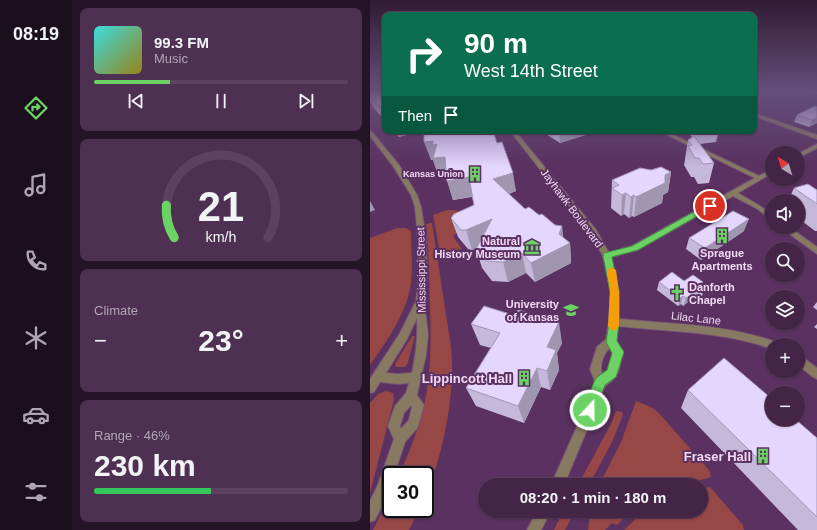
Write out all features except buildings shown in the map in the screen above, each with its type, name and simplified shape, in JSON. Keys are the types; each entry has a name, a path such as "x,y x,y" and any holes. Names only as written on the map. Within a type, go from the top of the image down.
{"street":[{"path":"761,117 817,137"},
{"name":"Mississippi Street","path":"370,133 404,176 418,206 422,239 423,278 420,300 423,334 421,355 411,396 399,410 394,426 400,439"},
{"name":"Jayhawk Boulevard","path":"514,134 593,232 607,256 615,292 614,322 611,342 601,350 595,369 600,382"},
{"path":"667,134 759,178"},
{"path":"805,152 817,146"},
{"path":"607,256 635,248 765,175"},
{"path":"733,193 765,212"},
{"path":"793,234 816,251"},
{"path":"370,388 404,336 420,300"},
{"name":"Lilac Lane","path":"614,322 709,330 746,337 765,343"},
{"name":"Jayhawk Boulevard","path":"561,478 600,382 612,373 618,352 611,342"},
{"path":"805,365 817,374"},
{"path":"378,377 397,379 416,377"},
{"path":"370,515 383,490 400,439 414,423 418,405 411,396"},
{"path":"534,530 540,518"}],"shaded area":[{"path":"447,210 460,212 459,231 453,236 462,249 440,253 433,215"},
{"path":"432,223 451,347 452,365 452,384 447,424 434,472 434,466 403,466 411,448 423,410 427,389 430,332 426,224"},
{"path":"397,228 406,228 411,231 412,264 409,294 401,316 370,365 370,238"},
{"path":"412,336 415,336 407,365 405,367 396,367 395,364"},
{"path":"386,391 393,393 394,400 370,493 370,403 378,394"},
{"path":"636,401 651,407 658,412 709,470 711,476 708,478 603,478 621,442"},
{"path":"616,411 622,412 623,415 612,442 593,478 582,478 611,424"},
{"path":"708,487 710,487 743,525 744,530 624,530 637,518 708,518"},
{"path":"382,512 382,518 415,518 409,530 373,530"},
{"path":"560,518 571,518 565,530 554,530"},
{"path":"589,518 624,518 617,525 612,523 605,530 588,530"}],"slow traffic":[{"path":"611,270 615,292 614,326"}],"place":[{"name":"Kansas Union","path":"475,174"},
{"name":"Sprague Apartments","path":"722,236"},
{"name":"Natural History Museum","path":"532,247"},
{"name":"Danforth Chapel","path":"677,293"},
{"name":"University of Kansas","path":"571,310"},
{"name":"Lippincott Hall","path":"524,378"},
{"name":"Fraser Hall","path":"763,456"}],"route":[{"path":"590,410 600,382 612,373 618,352 611,342 614,322 615,292 611,268 607,256 635,248 710,206"}]}
